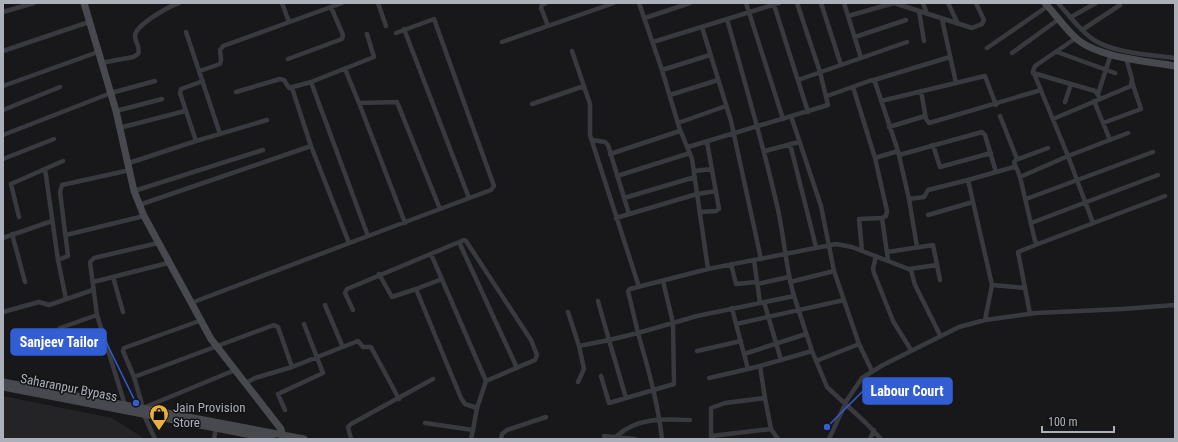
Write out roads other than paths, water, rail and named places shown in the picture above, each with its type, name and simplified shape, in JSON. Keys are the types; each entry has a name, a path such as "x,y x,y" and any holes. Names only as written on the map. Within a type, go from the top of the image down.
{"street":[{"path":"3,12 34,3"},
{"path":"84,3 116,111 134,191 144,216 168,263 216,345 281,429 283,437"},
{"path":"101,63 138,54 140,50 135,36 137,30 155,16 179,3"},
{"path":"282,3 289,22"},
{"path":"200,71 220,64 220,50 223,46 342,3"},
{"path":"378,3 386,26"},
{"path":"546,3 541,8 548,26"},
{"path":"502,42 614,3"},
{"path":"639,3 662,70 680,131 690,153 695,177 708,269"},
{"path":"645,18 675,5 690,3"},
{"path":"746,3 783,119"},
{"path":"688,148 828,105 820,72 797,3"},
{"path":"821,3 841,65"},
{"path":"844,3 861,58"},
{"path":"848,16 891,3 972,28 982,24 983,18 976,3"},
{"path":"923,3 927,14"},
{"path":"948,3 958,24"},
{"path":"1058,3 1082,30 1093,40 1105,46 1175,58"},
{"path":"1071,17 1096,3"},
{"path":"653,42 776,4 808,112"},
{"path":"987,48 1047,4 1076,38 1090,47 1126,58 1175,66"},
{"path":"1082,30 1120,5"},
{"path":"288,59 342,39 343,36 331,7"},
{"path":"918,11 924,41"},
{"path":"191,303 349,242 491,190 494,186 435,22 432,19 396,32"},
{"path":"726,19 765,151 784,232 789,279 816,362 825,384 845,405 874,430 881,439"},
{"path":"942,19 956,83"},
{"path":"1012,53 1059,19"},
{"path":"855,37 906,20"},
{"path":"3,51 89,22"},
{"path":"702,27 733,133 761,259"},
{"path":"404,29 469,198"},
{"path":"186,32 220,134"},
{"path":"236,92 281,79 288,88 292,88 374,57 367,34"},
{"path":"1076,38 1035,66 1033,73 1068,156 1093,223"},
{"path":"798,80 907,42"},
{"path":"572,51 591,110 590,131 592,140 639,286"},
{"path":"3,85 98,52"},
{"path":"1056,52 1115,73"},
{"path":"1053,119 1094,101 1099,96 1111,54"},
{"path":"662,70 710,55"},
{"path":"827,96 950,57"},
{"path":"1103,123 1141,108 1126,58"},
{"path":"345,69 405,222"},
{"path":"1033,73 1095,91 1099,96"},
{"path":"881,101 986,76 996,105"},
{"path":"670,95 718,80"},
{"path":"874,80 898,153 909,199 917,247"},
{"path":"3,135 111,93 155,81"},
{"path":"196,141 185,111 180,90 203,81"},
{"path":"311,82 368,236"},
{"path":"1099,96 1127,88 1132,82"},
{"path":"1065,102 1071,84"},
{"path":"532,104 584,86"},
{"path":"3,110 60,87"},
{"path":"853,87 875,158 887,211 886,216 882,218 859,219 862,251"},
{"path":"292,88 311,146 349,242"},
{"path":"921,91 927,123 932,123 996,105 1041,90"},
{"path":"116,111 162,99"},
{"path":"1094,101 1110,140"},
{"path":"359,103 397,102 440,209"},
{"path":"678,123 726,106"},
{"path":"119,128 185,111"},
{"path":"791,116 820,201 834,271 859,344 872,371"},
{"path":"889,127 925,116"},
{"path":"1000,116 1017,159"},
{"path":"58,260 68,256 60,192 62,185 78,183 196,141 267,120"},
{"path":"610,154 680,131"},
{"path":"875,158 982,132 986,135 996,172"},
{"path":"1020,177 1068,156 1128,133"},
{"path":"3,158 54,139"},
{"path":"592,140 606,144 629,214"},
{"path":"700,212 716,211 719,209 707,142"},
{"path":"765,151 799,142"},
{"path":"790,144 816,247"},
{"path":"933,145 940,167 991,153"},
{"path":"139,205 311,146"},
{"path":"1038,244 1034,241 1026,200 1020,177 1014,162 1017,159 1048,148"},
{"path":"134,191 263,150"},
{"path":"1026,200 1153,152"},
{"path":"617,176 690,153"},
{"path":"20,217 11,184 63,161"},
{"path":"909,199 924,198 928,190 1016,168"},
{"path":"45,169 58,260 66,299"},
{"path":"694,171 712,169"},
{"path":"1031,223 1158,175"},
{"path":"624,198 695,177"},
{"path":"968,180 992,285 985,320"},
{"path":"616,218 697,194 716,191"},
{"path":"1030,314 1018,252 1165,196"},
{"path":"928,215 973,202"},
{"path":"66,234 144,216"},
{"path":"882,218 888,260"},
{"path":"3,238 52,221"},
{"path":"12,234 25,282"},
{"path":"353,310 345,293 346,289 464,240 470,245 531,340 536,358 486,381"},
{"path":"458,242 517,368"},
{"path":"125,405 97,315 90,262 92,260 158,243"},
{"path":"662,439 660,418 654,390 627,292 630,289 731,264 816,247 841,244 888,260 913,272 915,284 940,335"},
{"path":"887,252 933,245 940,280"},
{"path":"431,254 486,381 477,408 471,439"},
{"path":"876,256 873,269 874,274 893,321 911,350"},
{"path":"754,260 757,283 762,302 781,360"},
{"path":"93,282 168,263"},
{"path":"731,264 736,284 789,279 834,271"},
{"path":"909,269 937,265"},
{"path":"379,274 392,297 442,279"},
{"path":"113,277 123,312"},
{"path":"601,376 608,402 673,385 675,382 673,323 663,281"},
{"path":"992,285 1025,288"},
{"path":"416,289 461,398 465,404 477,408"},
{"path":"3,312 39,302 48,305 93,290"},
{"path":"579,346 638,333 732,308 794,296"},
{"path":"736,324 799,312 844,300"},
{"path":"598,301 626,398"},
{"path":"325,305 342,346"},
{"path":"829,439 855,387 872,371 940,335 959,327 985,320 1030,314 1175,305"},
{"path":"732,308 748,369"},
{"path":"568,312 579,346 584,369 578,382"},
{"path":"60,328 97,315"},
{"path":"155,439 144,411 134,376 123,351 125,347 202,320"},
{"path":"285,410 278,394 322,375 323,371 304,324"},
{"path":"134,376 216,345 276,325 292,367"},
{"path":"744,354 806,334"},
{"path":"246,383 255,378 292,367 358,340 363,347 371,347 398,399"},
{"path":"697,351 741,341"},
{"path":"816,362 859,344"},
{"path":"709,378 760,366 812,351"},
{"path":"760,366 772,429 778,439"},
{"path":"144,411 235,370"},
{"path":"351,439 348,427 351,424 433,379"},
{"path":"3,382 125,405 144,411 283,437 304,439"},
{"name":"Saharanpur Bypass","path":"3,387 144,411 259,438 272,439"},
{"path":"765,398 713,406 711,413 711,438 772,429"},
{"path":"501,439 502,434 507,430 546,417"},
{"path":"616,436 643,422 660,418 690,420"},
{"path":"425,423 473,430"},
{"path":"214,439 216,428"},
{"path":"870,439 874,430"},
{"path":"604,436 635,439"}],"place":[{"name":"Sanjeev Tailor","path":"136,403"},
{"name":"Labour Court","path":"827,427"},
{"name":"Jain Provision Store","path":"159,431"}]}
